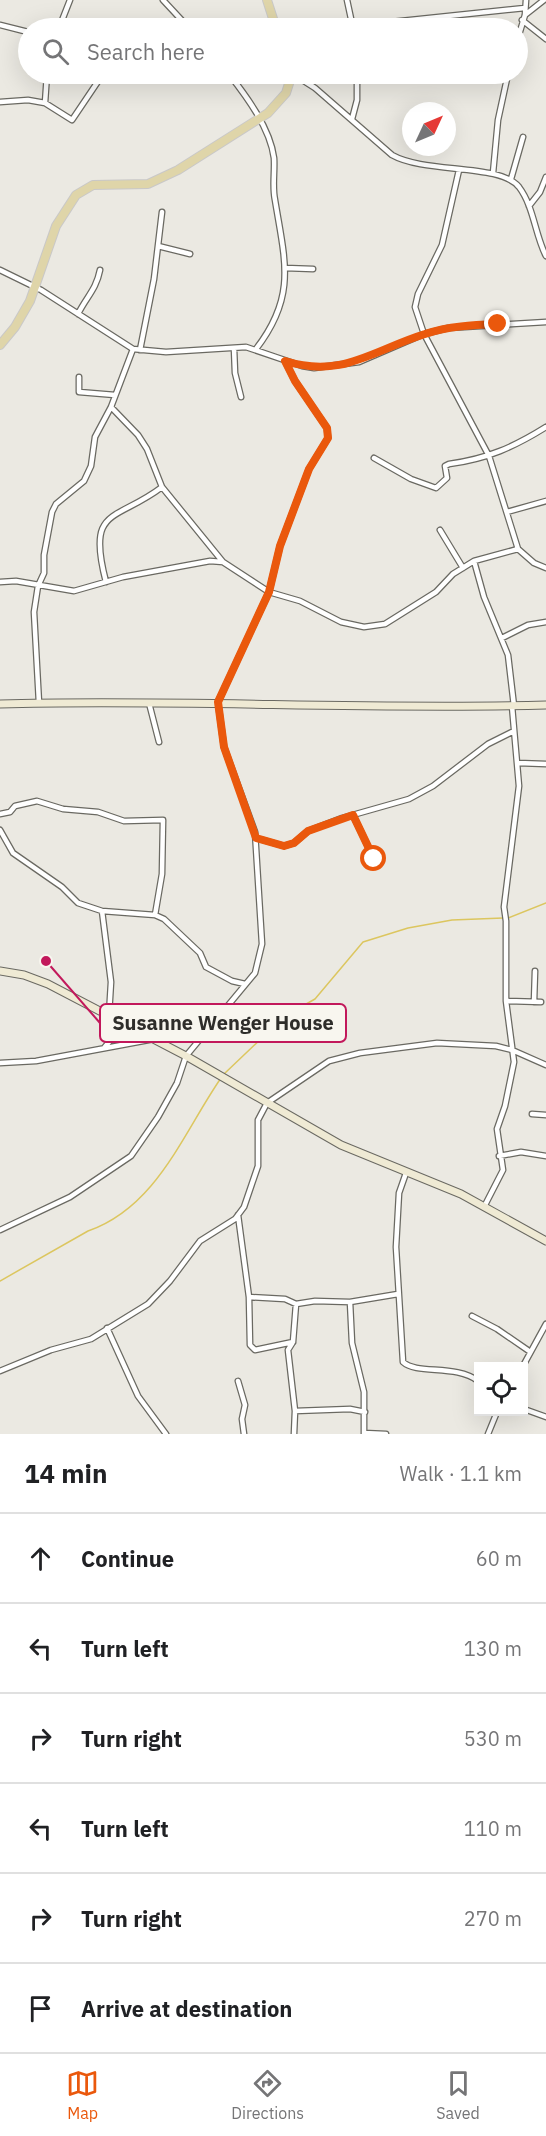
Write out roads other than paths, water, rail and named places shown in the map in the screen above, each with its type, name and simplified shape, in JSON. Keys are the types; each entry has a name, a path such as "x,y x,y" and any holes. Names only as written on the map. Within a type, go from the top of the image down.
{"main road":[{"path":"267,0 273,18"},
{"path":"0,345 18,322 35,288 56,226 70,203 83,189 105,183 137,185 156,181 178,170 268,113 286,93 289,84"},
{"path":"0,704 218,702 546,705"},
{"path":"0,971 24,975 48,984 186,1056 215,1075 341,1145 438,1184 546,1241"}],"street":[{"path":"63,18 70,0"},
{"path":"163,0 180,18"},
{"path":"347,0 351,18"},
{"path":"524,18 526,0"},
{"path":"524,18 544,0"},
{"path":"434,18 525,8"},
{"path":"528,22 546,39"},
{"path":"0,25 18,30"},
{"path":"45,103 46,84"},
{"path":"0,102 28,100 45,103 72,120 96,84"},
{"path":"236,84 258,118 268,138 274,158 274,197 285,268 277,320 256,349"},
{"path":"306,84 352,119 392,155 404,162 493,173 510,179 518,185 529,206 546,256"},
{"path":"352,119 357,100 357,84"},
{"path":"493,173 498,120 506,84"},
{"path":"510,179 523,137"},
{"path":"459,170 442,245 418,294 416,307 424,334 489,456 518,549 546,568"},
{"path":"529,206 540,192 546,177"},
{"path":"140,350 162,212"},
{"path":"158,246 190,254"},
{"path":"285,268 313,269"},
{"path":"0,270 35,288 133,349 166,352 256,349 285,361 314,368 359,362 424,334 471,325 546,321"},
{"path":"78,314 85,299 96,289 100,270"},
{"path":"234,348 235,373 241,397"},
{"path":"39,703 34,633 39,586 44,573 44,555 52,512 56,504 84,481 91,466 95,437 111,407 133,349"},
{"path":"0,1230 70,1197 131,1156 158,1117 177,1083 186,1056 255,974 262,944 256,838 224,747 218,702 269,592 280,546 309,469 328,438 327,428 295,381 285,361"},
{"path":"79,377 79,392 115,395"},
{"path":"111,407 138,435 147,449 162,487 223,562 269,592 300,601 341,622 354,626 372,626 395,619 435,592 443,582 474,561 518,549"},
{"path":"374,458 434,488 447,478 445,466 479,460 523,441 546,427"},
{"path":"106,582 99,542 102,526 111,516 132,504 142,502 162,487"},
{"path":"507,512 546,501"},
{"path":"440,530 463,568"},
{"path":"0,582 16,581 74,591 106,582 210,561 223,562"},
{"path":"474,561 484,597 508,655 519,786 504,907 506,1001 514,1062 497,1129 502,1170 484,1207"},
{"path":"502,638 528,626 546,622"},
{"path":"149,703 159,742"},
{"path":"256,838 284,846 294,843 308,831 416,796 488,744 514,731"},
{"path":"518,763 546,764"},
{"path":"0,814 10,812 15,806 37,801 63,809 98,812 124,821 163,820 162,874 154,915"},
{"path":"353,815 374,859"},
{"path":"0,830 7,846 19,859 62,887 78,903 102,911 154,915 164,920 187,939 200,953 206,967 226,979 245,984"},
{"path":"102,911 111,982 109,1016"},
{"path":"534,1002 535,971"},
{"path":"506,1001 541,1002"},
{"path":"104,1048 124,1024"},
{"path":"0,1063 36,1061 154,1039"},
{"path":"0,1371 51,1350 91,1339 107,1328 130,1318 148,1304 170,1281 200,1241 238,1215 244,1207 256,1173 256,1131 260,1113 267,1103 329,1061 360,1053 437,1043 476,1043 512,1050 546,1065"},
{"path":"532,1114 546,1115"},
{"path":"500,1156 521,1152 546,1156"},
{"path":"406,1173 399,1193 397,1212 398,1294 403,1362 412,1367 455,1371 474,1379"},
{"path":"238,1215 249,1297 249,1334 255,1350 293,1342"},
{"path":"249,1297 285,1299 296,1304 315,1300 350,1302 398,1294"},
{"path":"350,1302 352,1343 364,1392 364,1433 386,1434"},
{"path":"294,1434 295,1411 288,1350 293,1342 296,1304"},
{"path":"472,1316 497,1329 529,1351"},
{"path":"525,1362 546,1324"},
{"path":"107,1328 138,1396 166,1434"},
{"path":"238,1382 245,1405 242,1419 244,1434"},
{"path":"295,1411 350,1409 364,1412"},
{"path":"528,1410 546,1417"},
{"path":"488,1434 496,1416"}],"waterway":[{"path":"508,918 546,903"},
{"path":"224,1074 285,1016 315,999 363,942 408,928 452,920 503,918"},
{"path":"0,1281 88,1231 112,1220 133,1205 166,1166 221,1078"}],"place":[{"name":"Susanne Wenger House","path":"46,961"}]}
